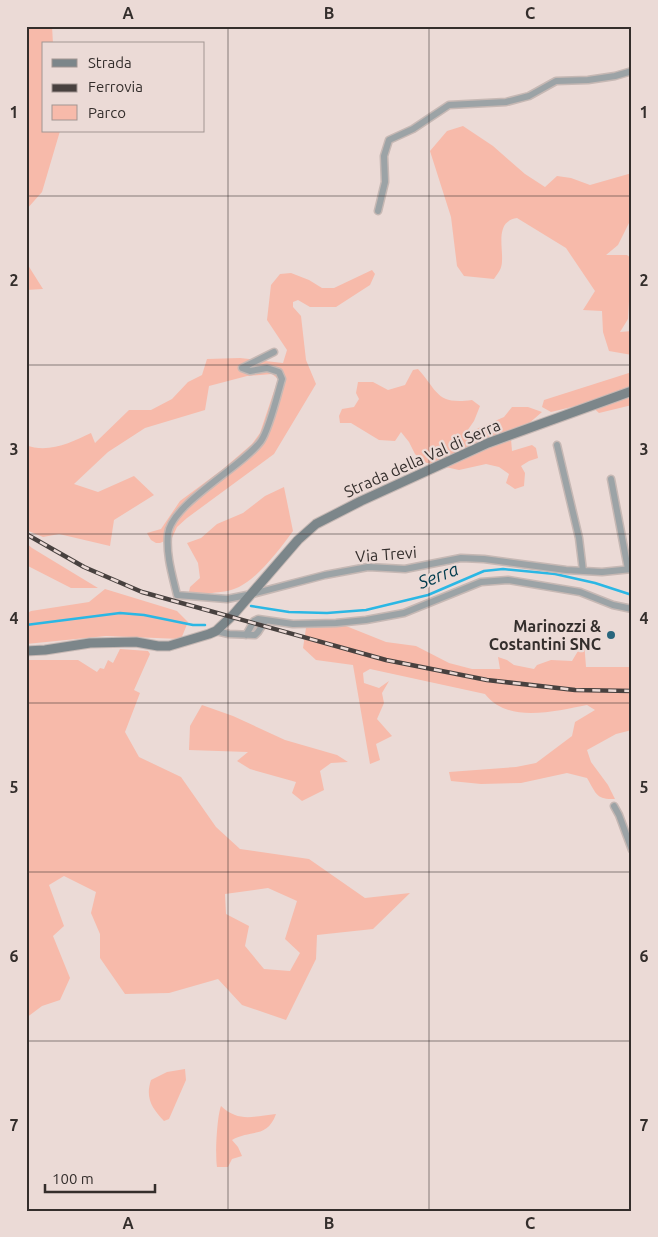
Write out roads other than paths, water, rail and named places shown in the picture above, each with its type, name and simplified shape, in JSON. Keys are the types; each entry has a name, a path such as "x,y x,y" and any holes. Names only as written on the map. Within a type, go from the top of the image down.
{"street":[{"path":"378,211 385,182 384,156 389,140 413,129 449,106 506,102 529,96 556,81 588,80 632,71"},
{"path":"252,594 226,599 177,594 167,554 168,532 177,514 251,452 263,439 282,379 279,372 267,368 250,371 242,368 274,352"},
{"name":"Strada della Val di Serra","path":"26,651 90,643 136,642 169,646 216,631 252,594 298,540 316,524 361,501 488,443 632,391"},
{"path":"557,445 579,538 583,571"},
{"name":"Via Trevi","path":"252,594 325,575 368,567 405,569 461,558 583,571 602,572 630,569 612,480"},
{"path":"216,631 229,634 255,635 265,620 293,624 366,620 404,613 482,582 508,580 580,592 632,610"},
{"path":"614,806 632,850"}],"waterway":[{"name":"Serra","path":"251,606 289,612 327,613 366,610 428,595 484,571 503,569 555,574 595,583 632,595"},
{"name":"Serra","path":"26,625 120,613 144,615 193,625 205,625"}],"railway":[{"path":"26,534 84,567 142,592 386,660 487,680 575,690 632,691"}],"place":[{"name":"Marinozzi & Costantini SNC","path":"611,635"}]}
